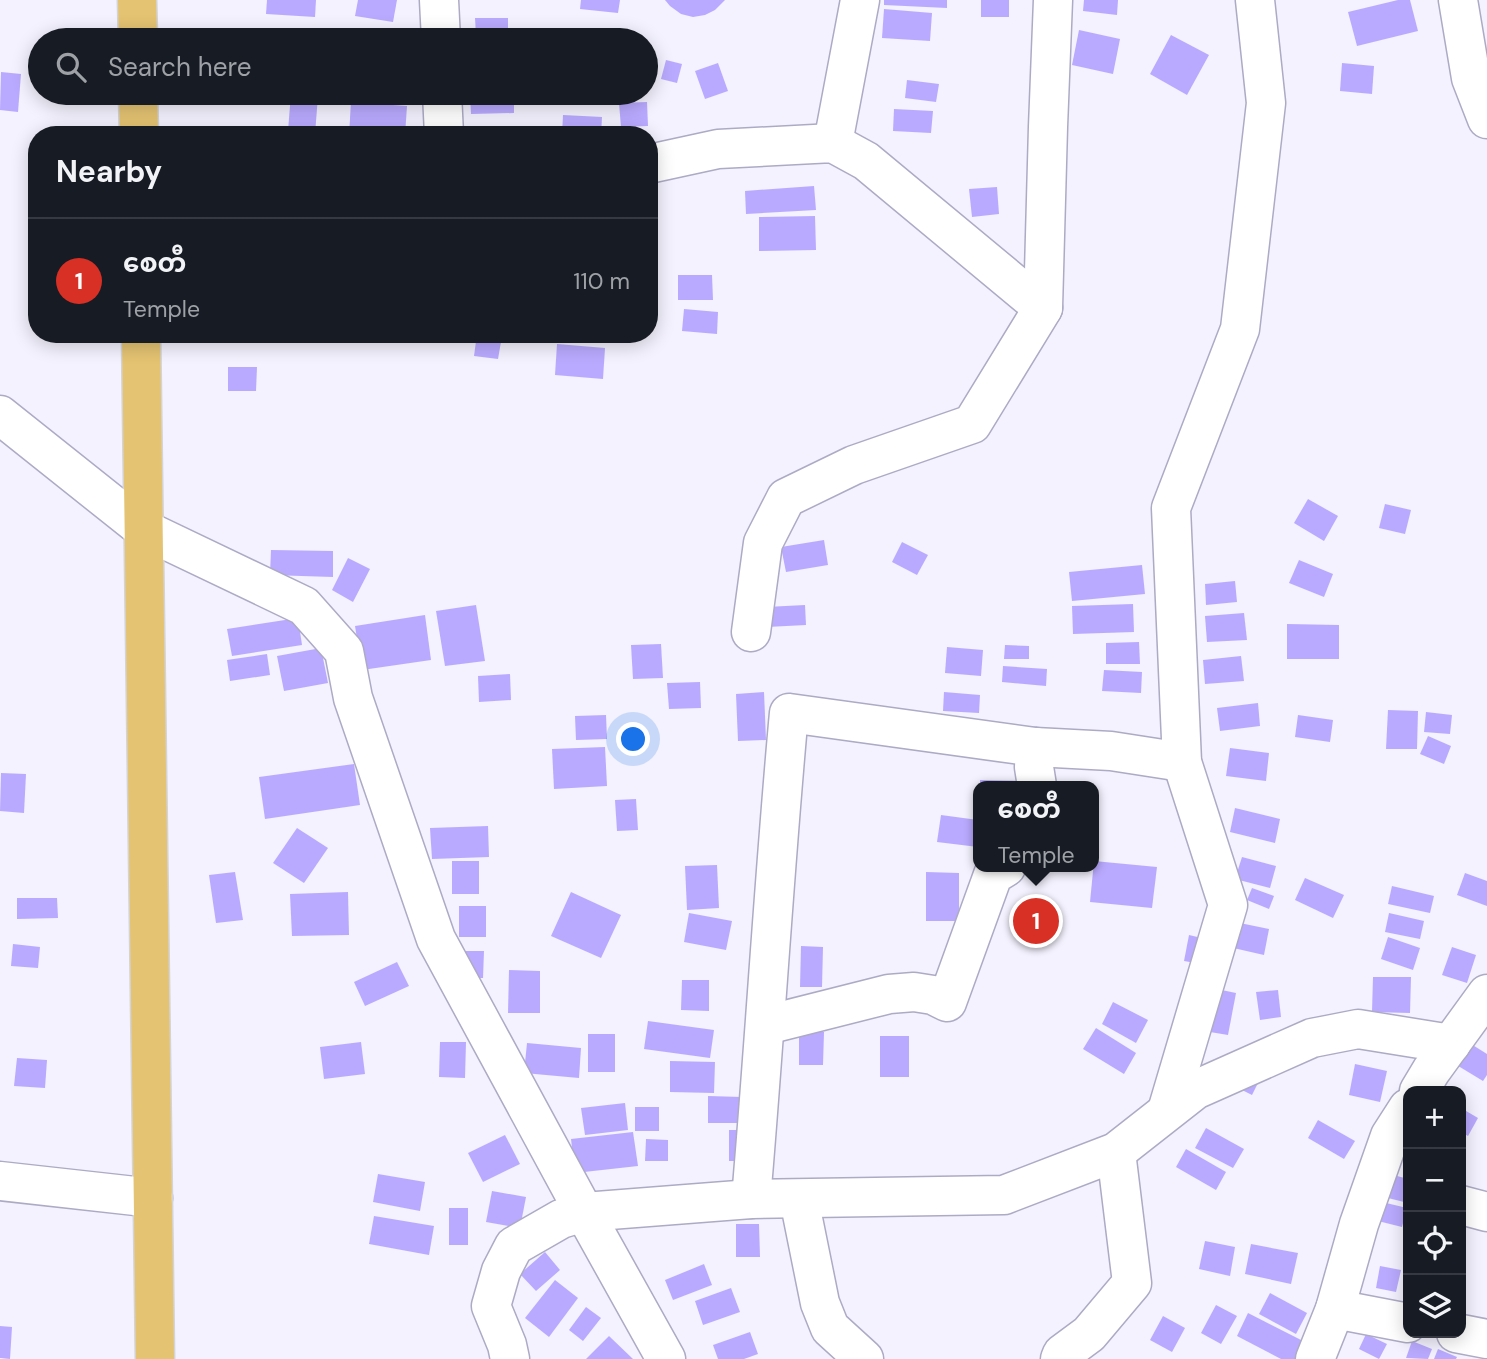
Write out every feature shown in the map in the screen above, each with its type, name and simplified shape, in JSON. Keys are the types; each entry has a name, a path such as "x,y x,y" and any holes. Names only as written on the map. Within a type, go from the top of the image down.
{"main road":[{"path":"137,0 138,28"},
{"path":"138,105 139,126"},
{"path":"141,343 155,1359"}],"street":[{"path":"439,0 440,28"},
{"path":"833,143 860,0"},
{"path":"751,632 763,543 786,498 854,465 972,424 1043,308 1053,0"},
{"path":"1167,1111 1228,905 1182,761 1171,508 1240,329 1266,103 1255,0"},
{"path":"1458,0 1471,78 1487,120"},
{"path":"443,105 444,126"},
{"path":"658,162 718,149 833,143 866,161 1043,308"},
{"path":"0,415 143,528 304,606 344,651 353,698 436,939 666,1359"},
{"path":"751,1199 766,1026 776,852 789,713 1035,747 1111,751 1182,761"},
{"path":"1035,747 1036,781"},
{"path":"766,1026 889,994 914,992 933,995 947,1002 993,875 998,872"},
{"path":"1422,1086 1487,994"},
{"path":"510,1359 491,1306 501,1271 514,1246 561,1219 584,1212 751,1199 1004,1195 1116,1152 1195,1090 1312,1038 1357,1029 1451,1044"},
{"path":"1315,1359 1335,1309 1359,1224 1402,1133"},
{"path":"1060,1359 1062,1354 1089,1334 1132,1283 1116,1152"},
{"path":"0,1181 153,1198"},
{"path":"799,1199 820,1303 830,1328 864,1359"},
{"path":"1466,1206 1487,1212"},
{"path":"1335,1309 1403,1322"},
{"path":"1466,1335 1487,1339"}],"building":[{"path":"267,0 316,0 315,17 266,14"},
{"path":"358,0 397,0 393,22 355,16"},
{"path":"581,0 620,0 618,13 580,9"},
{"path":"665,0 725,0 715,10 693,17 681,14"},
{"path":"884,0 947,0 947,8 884,5"},
{"path":"981,0 1009,0 1009,17 981,17"},
{"path":"1084,0 1118,0 1117,15 1083,11"},
{"path":"1398,0 1410,0 1418,31 1357,46 1348,12"},
{"path":"884,9 932,13 930,41 882,38"},
{"path":"475,18 508,18 508,28 476,28"},
{"path":"1079,30 1120,39 1113,74 1072,65"},
{"path":"1171,35 1209,55 1187,95 1150,74"},
{"path":"666,60 682,64 677,83 661,79"},
{"path":"718,63 728,91 705,99 695,71"},
{"path":"1342,63 1374,66 1372,94 1340,91"},
{"path":"1,72 21,74 18,112 0,110"},
{"path":"907,80 939,84 936,102 905,98"},
{"path":"290,105 317,105 316,126 288,126"},
{"path":"351,105 407,106 406,126 350,126"},
{"path":"471,105 514,105 514,113 471,114"},
{"path":"619,105 647,105 648,126 621,126"},
{"path":"894,109 933,111 931,133 893,131"},
{"path":"563,115 602,117 602,126 562,126"},
{"path":"814,186 816,210 746,214 745,191"},
{"path":"997,187 999,214 972,217 969,189"},
{"path":"815,216 816,250 759,251 759,217"},
{"path":"678,275 712,275 713,300 678,300"},
{"path":"684,309 718,312 717,334 682,331"},
{"path":"476,343 501,343 498,359 474,356"},
{"path":"557,344 605,348 603,379 555,375"},
{"path":"228,367 257,367 256,391 228,391"},
{"path":"1308,499 1338,516 1324,541 1294,523"},
{"path":"1385,504 1411,510 1405,534 1379,528"},
{"path":"824,540 828,565 786,572 781,547"},
{"path":"902,542 928,555 917,575 892,562"},
{"path":"271,550 333,551 333,577 270,575"},
{"path":"348,558 370,569 353,602 332,590"},
{"path":"1299,560 1333,574 1324,597 1289,583"},
{"path":"1142,565 1145,594 1072,601 1069,572"},
{"path":"1235,581 1237,602 1206,605 1205,584"},
{"path":"1133,604 1134,632 1073,634 1072,606"},
{"path":"476,605 485,661 445,666 436,611"},
{"path":"805,605 806,625 767,627 766,607"},
{"path":"1244,613 1247,640 1207,642 1205,616"},
{"path":"425,615 431,660 362,670 355,626"},
{"path":"298,618 302,645 232,656 227,629"},
{"path":"1287,624 1339,625 1339,659 1287,659"},
{"path":"1139,642 1140,664 1106,664 1106,643"},
{"path":"661,644 663,678 633,679 631,645"},
{"path":"1005,645 1029,646 1029,659 1004,659"},
{"path":"947,647 983,650 981,676 945,673"},
{"path":"321,648 328,683 284,691 277,656"},
{"path":"267,654 270,675 230,681 227,660"},
{"path":"1241,656 1244,681 1205,684 1203,660"},
{"path":"1003,666 1047,669 1046,686 1002,682"},
{"path":"1104,670 1142,672 1141,693 1102,691"},
{"path":"510,674 511,700 479,702 478,676"},
{"path":"700,682 701,708 669,709 667,683"},
{"path":"764,692 766,740 738,741 736,694"},
{"path":"944,692 980,695 979,713 943,711"},
{"path":"1258,703 1260,726 1220,731 1217,708"},
{"path":"1388,710 1418,711 1417,749 1386,749"},
{"path":"1426,712 1452,715 1450,734 1424,732"},
{"path":"606,715 607,739 576,740 575,716"},
{"path":"1298,715 1333,720 1330,742 1295,737"},
{"path":"1428,736 1451,746 1444,764 1420,754"},
{"path":"605,747 607,786 554,789 552,749"},
{"path":"1230,748 1269,753 1266,781 1226,776"},
{"path":"354,764 360,805 265,819 259,777"},
{"path":"1,773 26,774 24,813 0,811"},
{"path":"636,799 638,830 617,831 615,800"},
{"path":"1235,808 1280,819 1275,843 1230,832"},
{"path":"941,815 973,819 973,846 937,842"},
{"path":"488,826 489,857 432,859 430,828"},
{"path":"297,828 328,848 304,883 273,863"},
{"path":"1242,857 1276,866 1270,888 1235,879"},
{"path":"452,861 479,861 479,894 452,894"},
{"path":"1099,861 1157,867 1152,908 1090,902 1093,872 1099,872"},
{"path":"717,865 719,908 687,910 685,866"},
{"path":"235,872 243,920 216,923 209,875"},
{"path":"926,872 959,873 959,921 926,921"},
{"path":"1465,873 1487,881 1487,906 1457,895"},
{"path":"1305,878 1344,895 1333,918 1295,900"},
{"path":"1392,886 1434,896 1430,913 1388,904"},
{"path":"1252,888 1274,896 1269,909 1247,900"},
{"path":"348,892 349,935 292,936 290,894"},
{"path":"571,892 621,915 601,958 551,936"},
{"path":"17,898 57,898 58,918 17,919"},
{"path":"459,906 486,906 486,937 459,937"},
{"path":"689,913 732,921 726,950 684,942"},
{"path":"1389,913 1424,921 1420,939 1385,932"},
{"path":"1235,922 1269,929 1264,955 1229,947"},
{"path":"1189,935 1206,939 1201,964 1184,961"},
{"path":"1388,937 1420,948 1413,970 1381,959"},
{"path":"13,944 40,947 38,968 11,966"},
{"path":"801,946 823,947 822,987 800,987"},
{"path":"1452,947 1476,955 1467,983 1442,975"},
{"path":"465,951 484,951 483,978 465,978"},
{"path":"397,962 409,986 365,1006 354,982"},
{"path":"509,970 540,971 540,1013 508,1013"},
{"path":"1373,977 1411,977 1410,1013 1372,1012"},
{"path":"682,980 709,980 709,1011 681,1010"},
{"path":"1212,988 1236,993 1228,1035 1204,1031"},
{"path":"1278,990 1281,1017 1260,1020 1256,992"},
{"path":"1113,1002 1148,1020 1136,1043 1102,1024"},
{"path":"648,1021 714,1030 710,1058 644,1049"},
{"path":"1096,1028 1136,1053 1124,1074 1083,1049"},
{"path":"799,1031 824,1032 823,1065 799,1065"},
{"path":"588,1034 615,1034 615,1072 588,1072"},
{"path":"880,1036 909,1036 909,1077 880,1077"},
{"path":"1463,1039 1487,1054 1487,1075 1483,1081 1450,1061"},
{"path":"361,1042 365,1074 324,1079 320,1047"},
{"path":"440,1042 466,1042 465,1078 439,1077"},
{"path":"527,1043 581,1048 579,1078 524,1073"},
{"path":"17,1058 47,1060 45,1088 14,1086"},
{"path":"670,1061 715,1062 714,1093 670,1092"},
{"path":"1355,1064 1387,1071 1380,1102 1349,1095"},
{"path":"1264,1071 1252,1095 1240,1089"},
{"path":"708,1096 742,1097 742,1123 708,1123"},
{"path":"625,1103 628,1130 585,1135 581,1108"},
{"path":"635,1107 659,1107 659,1131 635,1131"},
{"path":"1466,1111 1478,1118 1468,1136 1466,1135"},
{"path":"1318,1120 1355,1141 1344,1159 1308,1138"},
{"path":"1206,1128 1244,1149 1233,1168 1195,1148"},
{"path":"729,1130 747,1130 747,1161 729,1161"},
{"path":"633,1132 638,1166 575,1173 571,1139"},
{"path":"505,1135 520,1164 483,1182 468,1153"},
{"path":"646,1139 668,1140 668,1161 645,1161"},
{"path":"1186,1149 1226,1172 1216,1190 1176,1167"},
{"path":"378,1174 425,1182 420,1211 373,1202"},
{"path":"1390,1174 1403,1178 1403,1202 1384,1197"},
{"path":"492,1191 526,1197 520,1228 486,1222"},
{"path":"1382,1202 1403,1207 1402,1227 1378,1221"},
{"path":"449,1208 468,1208 468,1245 449,1245"},
{"path":"374,1216 434,1226 429,1255 369,1244"},
{"path":"736,1224 759,1224 760,1257 736,1257"},
{"path":"1205,1241 1235,1247 1230,1276 1199,1269"},
{"path":"1251,1244 1298,1253 1291,1284 1245,1274"},
{"path":"545,1252 560,1270 536,1291 520,1274"},
{"path":"704,1264 712,1285 673,1300 665,1280"},
{"path":"1380,1266 1401,1270 1396,1292 1376,1288"},
{"path":"555,1280 578,1298 549,1337 525,1318"},
{"path":"731,1288 740,1312 703,1325 695,1301"},
{"path":"1270,1293 1307,1313 1296,1334 1259,1314"},
{"path":"1216,1305 1237,1316 1221,1344 1201,1333"},
{"path":"586,1307 601,1318 583,1341 569,1330"},
{"path":"1248,1313 1305,1342 1296,1359 1281,1359 1237,1336"},
{"path":"1163,1316 1185,1328 1172,1352 1150,1340"},
{"path":"0,1326 12,1327 10,1359 0,1358"},
{"path":"750,1332 758,1354 744,1359 718,1359 713,1345"},
{"path":"1366,1334 1387,1344 1379,1359 1359,1349"},
{"path":"609,1336 633,1359 586,1359"},
{"path":"1412,1341 1432,1349 1428,1359 1406,1358"},
{"path":"1438,1349 1457,1357 1434,1359"}],"place":[{"name":"စေတီ","path":"1036,921"}]}
